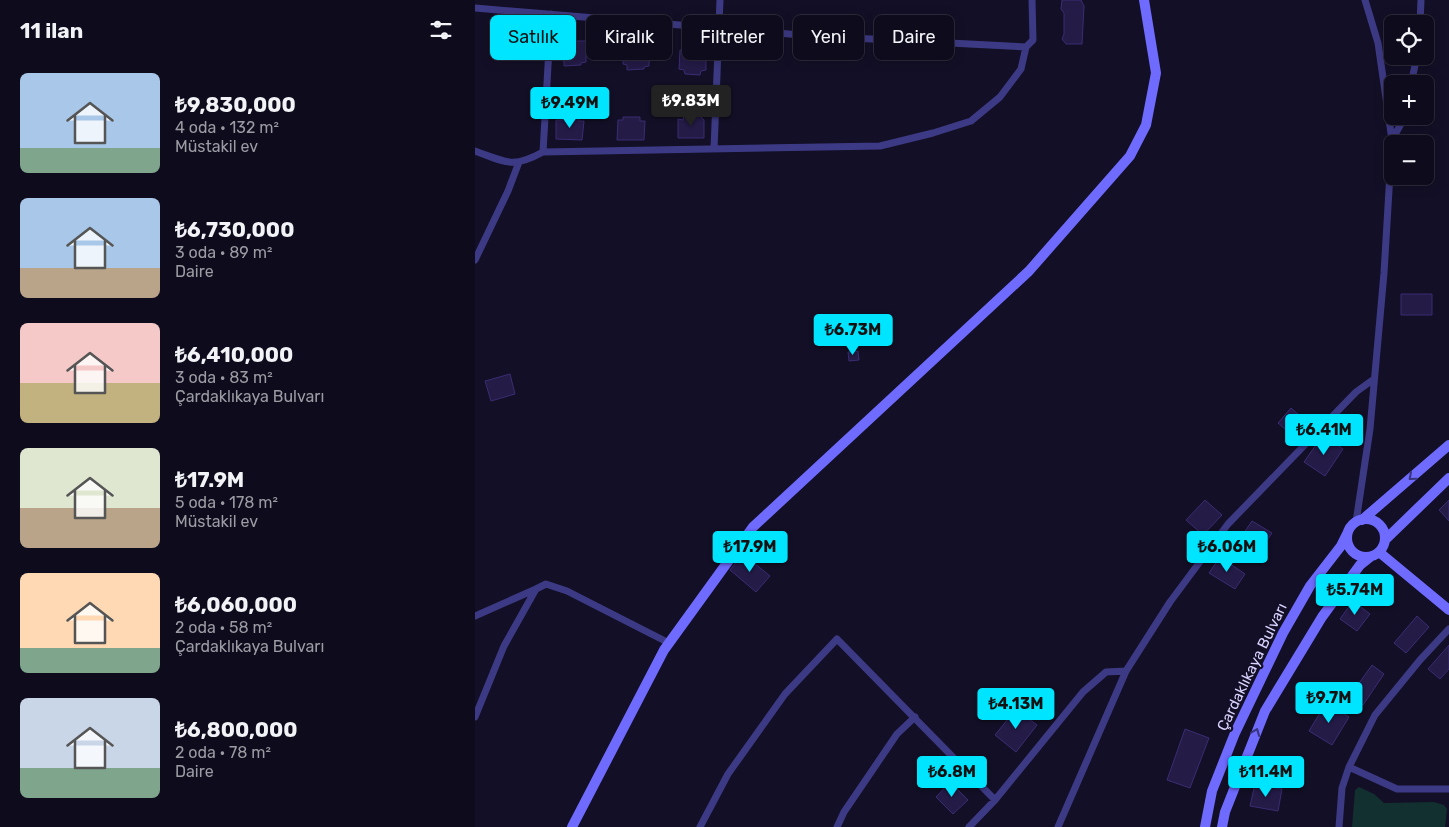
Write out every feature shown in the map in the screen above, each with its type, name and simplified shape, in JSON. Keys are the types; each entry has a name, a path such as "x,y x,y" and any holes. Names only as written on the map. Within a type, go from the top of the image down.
{"street":[{"path":"719,15 720,0"},
{"path":"475,151 508,163 526,161 543,152 880,146 933,134 971,121 1000,97 1021,69 1026,47 1033,40 1032,0"},
{"path":"572,827 669,643 753,528 1029,271 1130,156 1146,125 1156,73 1144,0"},
{"path":"1365,0 1379,43 1391,135"},
{"path":"1420,15 1421,0"},
{"path":"475,8 682,25"},
{"path":"543,152 551,14"},
{"path":"783,33 1026,47"},
{"path":"714,149 718,60"},
{"path":"475,260 508,191 519,162"},
{"path":"1359,521 1370,430 1384,273 1389,185"},
{"path":"1058,827 1126,671 1170,602 1228,524 1356,392 1374,379"},
{"path":"1449,445 1348,532 1348,544 1360,556 1375,554 1449,610"},
{"path":"1375,554 1385,540 1449,478"},
{"path":"1359,521 1374,521 1379,524 1383,529 1385,540"},
{"name":"Çardaklıkaya Bulvarı","path":"1205,827 1215,783 1239,725 1283,633 1310,586 1341,546 1348,532"},
{"name":"Çardaklıkaya Bulvarı","path":"1222,827 1225,812 1265,711 1322,617 1361,565 1375,554"},
{"path":"475,616 546,584 567,591 669,643"},
{"path":"475,716 505,646 536,589"},
{"path":"1339,827 1342,788 1349,767 1375,715 1420,660 1449,629"},
{"path":"700,827 727,774 785,694 837,639 995,800"},
{"path":"969,827 995,800 1083,692 1107,672 1126,671"},
{"path":"837,827 844,812 897,734 915,717"},
{"path":"1349,767 1397,789 1449,789"}],"green space":[{"path":"1359,787 1374,794 1384,803 1434,802 1444,805 1447,809 1445,827 1352,827 1355,790"}],"building":[{"path":"1062,0 1081,0 1084,6 1082,44 1066,44 1062,39 1064,34 1064,13 1061,9"},
{"path":"576,41 586,41 586,62 581,63 581,65 564,66 564,61 559,60 576,60"},
{"path":"680,50 682,50 682,60 706,60 706,70 701,71 700,75 685,74 684,70 679,69"},
{"path":"623,60 649,60 649,66 644,67 644,69 627,70 627,65 623,64"},
{"path":"702,95 711,95 710,110 702,110"},
{"path":"684,115 700,116 704,120 704,138 678,138 678,119 683,120"},
{"path":"562,117 579,117 579,121 584,121 582,140 556,139 556,120 562,120"},
{"path":"623,117 640,117 640,121 645,121 644,140 617,140 618,120 623,120"},
{"path":"1401,294 1432,294 1432,315 1401,315"},
{"path":"858,351 859,360 849,361 848,352"},
{"path":"510,374 515,394 491,401 485,381"},
{"path":"1291,408 1310,425 1298,440 1278,423"},
{"path":"1323,435 1343,449 1325,476 1304,462"},
{"path":"1205,500 1222,515 1203,535 1186,520"},
{"path":"1449,500 1449,521 1439,510"},
{"path":"1252,521 1272,533 1256,557 1237,543"},
{"path":"743,554 770,576 756,592 730,570"},
{"path":"1220,557 1245,574 1235,589 1209,573"},
{"path":"1353,601 1370,614 1357,631 1340,619"},
{"path":"1417,616 1429,627 1406,653 1394,643"},
{"path":"1449,645 1449,669 1440,679 1428,669"},
{"path":"1372,665 1384,674 1363,705 1350,696"},
{"path":"1326,703 1349,717 1332,745 1309,731"},
{"path":"1016,709 1037,725 1016,752 995,735"},
{"path":"1185,729 1209,738 1190,788 1167,780"},
{"path":"950,782 968,800 953,814 936,797"},
{"path":"1255,784 1282,789 1278,811 1250,806"}]}
